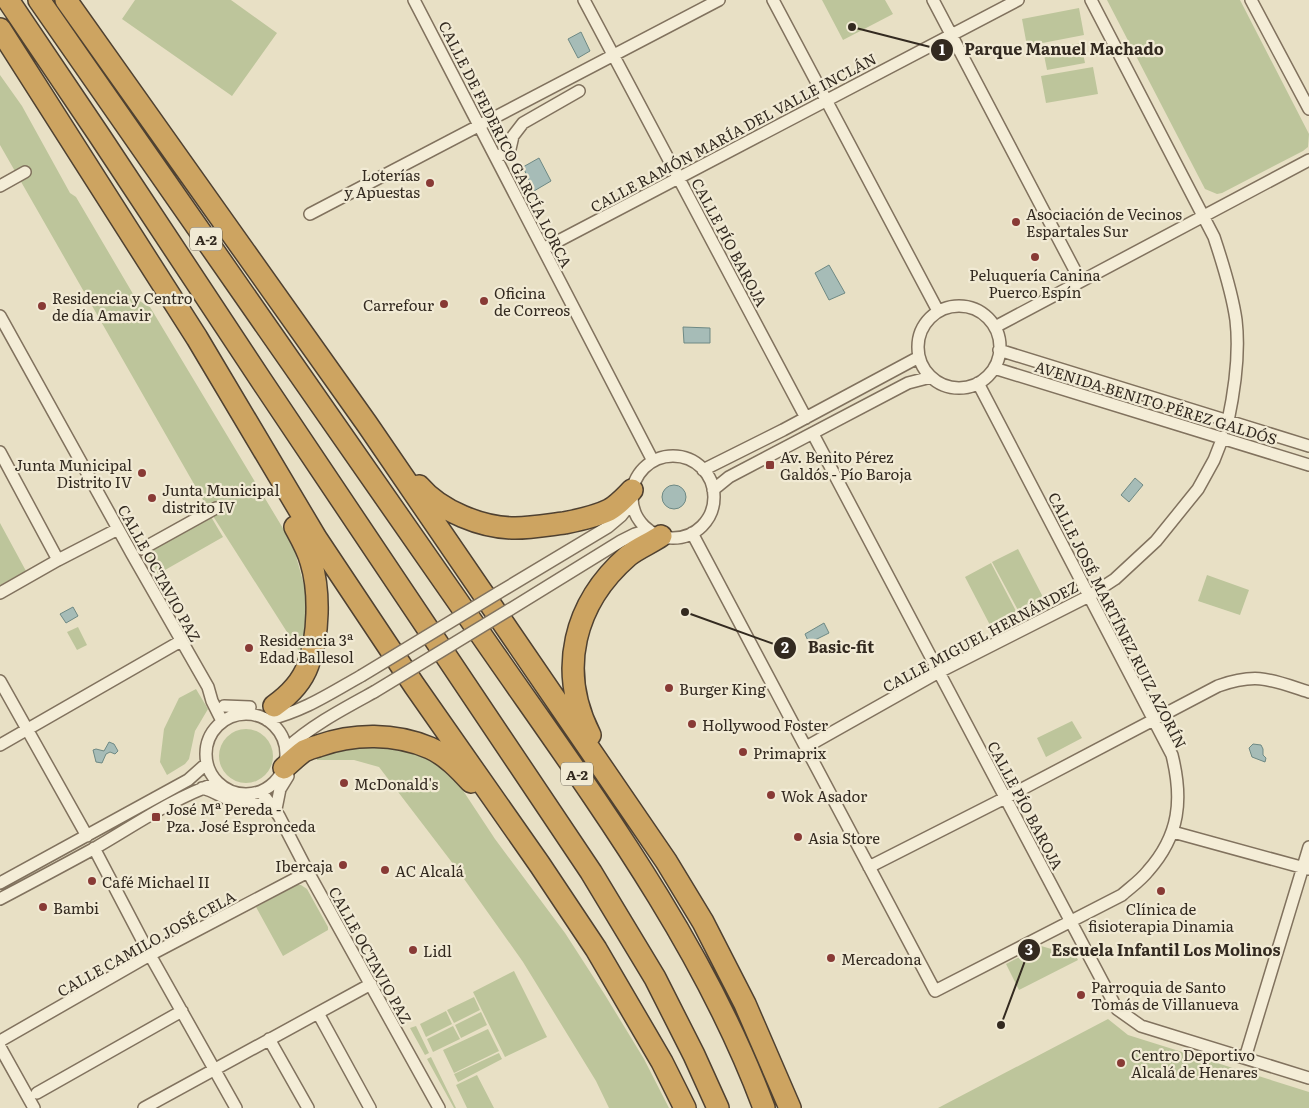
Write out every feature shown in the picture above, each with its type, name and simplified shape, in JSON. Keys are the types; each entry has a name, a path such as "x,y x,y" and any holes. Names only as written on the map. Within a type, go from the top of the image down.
{"highway":[{"name":"A-2","path":"8,0 591,872 655,978 694,1054 718,1108"},
{"name":"A-2","path":"39,0 613,826 689,948 728,1021 764,1108"},
{"path":"66,0 367,424 666,861 703,922 745,1004 790,1108"},
{"path":"0,29 196,338 316,538 414,685 540,865 596,949 662,1062 685,1108"},
{"path":"12,47 113,178 226,342 261,380"},
{"path":"152,122 359,458"},
{"path":"196,338 230,407 302,539 311,561 316,581 318,611 308,666 295,688 285,699 265,713"},
{"path":"367,424 422,490 442,505 467,518 490,525 514,528 539,527 583,519 607,511 632,496"},
{"path":"655,533 612,572 595,593 580,626 573,654 573,687 582,719 596,745 658,839 666,861"},
{"path":"289,759 306,750 332,741 357,737 384,736 406,740 432,749 458,767 540,865"}],"street":[{"name":"CALLE DE FEDERICO GARCÍA LORCA","path":"414,0 598,351 653,461"},
{"name":"CALLE PÍO BAROJA","path":"584,0 806,418"},
{"path":"310,214 719,0"},
{"path":"773,0 938,311"},
{"path":"933,0 1080,280"},
{"name":"CALLE RAMÓN MARÍA DEL VALLE INCLÁN","path":"543,249 1018,0"},
{"path":"1091,0 1204,216 1214,237 1228,279 1236,321 1237,363 1228,420"},
{"path":"1250,0 1309,109"},
{"path":"496,158 510,149 513,136 523,123 579,91"},
{"path":"995,327 1080,280 1309,160"},
{"path":"0,186 25,172"},
{"path":"952,306 964,306 977,310 987,317 995,327 999,340 999,350 994,368 978,383 961,388 951,387 931,377 924,368 919,357 919,336 924,324 938,311 952,306"},
{"name":"CALLE OCTAVIO PAZ","path":"0,316 5,336 220,707 222,721"},
{"name":"AVENIDA BENITO PÉREZ GALDÓS","path":"999,350 1309,446"},
{"path":"703,470 722,462 919,357"},
{"name":"AVENIDA BENITO PÉREZ GALDÓS","path":"994,368 1309,464"},
{"path":"713,490 736,473 908,383 931,377"},
{"name":"CALLE JOSÉ MARTÍNEZ RUIZ AZORÍN","path":"869,867 935,991 1122,894 1148,872 1163,852 1172,832 1179,800 1178,777 1172,754 978,383"},
{"name":"CALLE PÍO BAROJA","path":"813,434 1117,1009 1141,1026 1309,1078"},
{"name":"CALLE MIGUEL HERNÁNDEZ","path":"806,747 939,672 1089,596 1115,579 1156,541 1198,489 1214,460 1223,437"},
{"path":"0,452 58,560"},
{"path":"666,456 680,456 693,461 703,470 710,480 713,490 713,503 709,515 702,525 692,533 676,538 655,533 635,534 621,541 374,692 314,726 289,759 276,782 266,789 239,794 227,791 210,774 205,754 207,743 211,734 222,721 235,715 265,713 287,715 303,709 608,527 621,516 632,496 636,478 653,461 666,456"},
{"path":"632,496 635,513 640,521 655,533"},
{"path":"142,549 216,508"},
{"path":"0,594 58,560 118,529"},
{"path":"692,533 869,867 1218,686 1238,680 1256,678 1309,692"},
{"path":"0,745 181,642"},
{"path":"0,681 87,836"},
{"path":"176,787 177,782 196,768 205,736 220,707 250,707 265,713 283,738 289,759 275,810 220,798 212,790 202,788"},
{"name":"CALLE OCTAVIO PAZ","path":"220,707 235,715"},
{"path":"0,883 176,787 188,780 206,764"},
{"path":"0,898 94,848 171,803 217,783"},
{"name":"CALLE OCTAVIO PAZ","path":"266,789 308,872 439,1108"},
{"path":"1172,832 1306,868"},
{"path":"1244,1058 1306,868 1309,847"},
{"path":"94,848 150,955 236,1108"},
{"name":"CALLE CAMILO JOSÉ CELA","path":"0,1041 150,955 308,872"},
{"path":"144,1108 371,984"},
{"path":"37,1093 182,1011"},
{"path":"318,1013 370,1108"},
{"path":"269,1039 308,1108"},
{"path":"0,1047 34,1108"}],"green space":[{"path":"135,0 231,0 277,33 232,96 122,19"},
{"path":"822,0 885,0 893,14 843,40"},
{"path":"1107,0 1240,0 1309,134 1308,147 1222,193 1217,194 1205,189"},
{"path":"1079,8 1084,35 1027,46 1022,19"},
{"path":"1081,43 1085,63 1047,70 1043,50"},
{"path":"1093,67 1098,94 1046,103 1041,76"},
{"path":"0,75 22,106 70,193 76,197 136,299 150,307 293,545 304,585 309,618 301,654 206,505 0,145"},
{"path":"210,515 223,537 158,574 145,550"},
{"path":"0,523 26,571 0,585"},
{"path":"1018,549 1044,599 1019,612 992,562"},
{"path":"991,563 1017,613 991,627 965,577"},
{"path":"1207,575 1249,590 1240,615 1198,601"},
{"path":"78,627 87,645 77,650 67,632"},
{"path":"196,689 208,709 195,731 189,759 185,764 167,775 160,762 164,729 179,698"},
{"path":"1072,721 1082,738 1046,757 1037,738"},
{"path":"241,729 251,729 261,733 269,741 273,756 269,771 261,779 251,783 241,783 231,779 223,771 219,761 219,751 223,741 231,733"},
{"path":"403,745 433,761 460,786 495,839 565,933 644,1059 669,1108 609,1108 596,1081 523,962 457,869 379,767 354,760 317,760 314,752 333,746"},
{"path":"297,885 307,889 328,930 283,956 256,907"},
{"path":"1041,946 1076,956 1078,960 1019,990 1006,964"},
{"path":"514,971 547,1037 505,1057 473,992"},
{"path":"474,997 480,1010 454,1023 447,1010"},
{"path":"446,1011 452,1024 426,1037 420,1024"},
{"path":"481,1012 487,1025 461,1038 455,1025"},
{"name":"Centro Deportivo Alcalá de Henares","path":"1108,1019 1128,1035 1309,1092 1309,1108 938,1108"},
{"path":"416,1026 429,1053 425,1055 410,1028"},
{"path":"453,1026 460,1039 433,1052 427,1039"},
{"path":"488,1029 499,1051 454,1073 443,1050"},
{"path":"499,1053 502,1059 458,1082 454,1074"},
{"path":"431,1057 456,1108 454,1108 427,1059"},
{"path":"477,1075 494,1108 467,1108 456,1085"}],"water":[{"path":"581,32 590,51 578,58 568,39"},
{"path":"539,158 551,181 534,191 523,167"},
{"path":"829,265 845,293 829,300 815,273"},
{"path":"683,327 710,328 710,343 684,343"},
{"path":"1135,478 1143,485 1129,502 1121,495"},
{"path":"674,485 679,486 685,492 685,502 679,508 674,509 669,508 663,502 662,497 663,492 669,486"},
{"path":"73,607 78,616 66,623 60,614"},
{"path":"824,623 829,633 809,643 805,634"},
{"path":"109,742 114,744 118,751 115,754 110,752 106,754 102,763 96,762 93,750 104,751"},
{"path":"1253,744 1261,745 1263,755 1266,758 1265,762 1252,757 1249,748"}],"place":[{"name":"Parque Manuel Machado","path":"852,27"},
{"name":"Loterías y Apuestas","path":"430,183"},
{"name":"Asociación de Vecinos Espartales Sur","path":"1016,222"},
{"name":"Peluquería Canina Puerco Espín","path":"1035,257"},
{"name":"Oficina de Correos","path":"484,301"},
{"name":"Carrefour","path":"444,304"},
{"name":"Residencia y Centro de día Amavir","path":"42,306"},
{"name":"Av. Benito Pérez Galdós - Pío Baroja","path":"770,465"},
{"name":"Junta Municipal Distrito IV","path":"142,473"},
{"name":"Junta Municipal distrito IV","path":"152,498"},
{"name":"Basic-fit","path":"685,612"},
{"name":"Residencia 3ª Edad Ballesol","path":"249,648"},
{"name":"Burger King","path":"669,688"},
{"name":"Hollywood Foster","path":"692,724"},
{"name":"Primaprix","path":"743,752"},
{"name":"McDonald's","path":"344,783"},
{"name":"Wok Asador","path":"771,795"},
{"name":"José Mª Pereda - Pza. José Espronceda","path":"156,817"},
{"name":"Asia Store","path":"798,837"},
{"name":"Ibercaja","path":"343,865"},
{"name":"AC Alcalá","path":"385,870"},
{"name":"Café Michael II","path":"92,881"},
{"name":"Clínica de fisioterapia Dinamia","path":"1161,891"},
{"name":"Bambi","path":"43,907"},
{"name":"Lidl","path":"413,950"},
{"name":"Mercadona","path":"831,958"},
{"name":"Parroquia de Santo Tomás de Villanueva","path":"1081,995"},
{"name":"Escuela Infantil Los Molinos","path":"1001,1025"},
{"name":"Centro Deportivo Alcalá de Henares","path":"1121,1063"}]}
